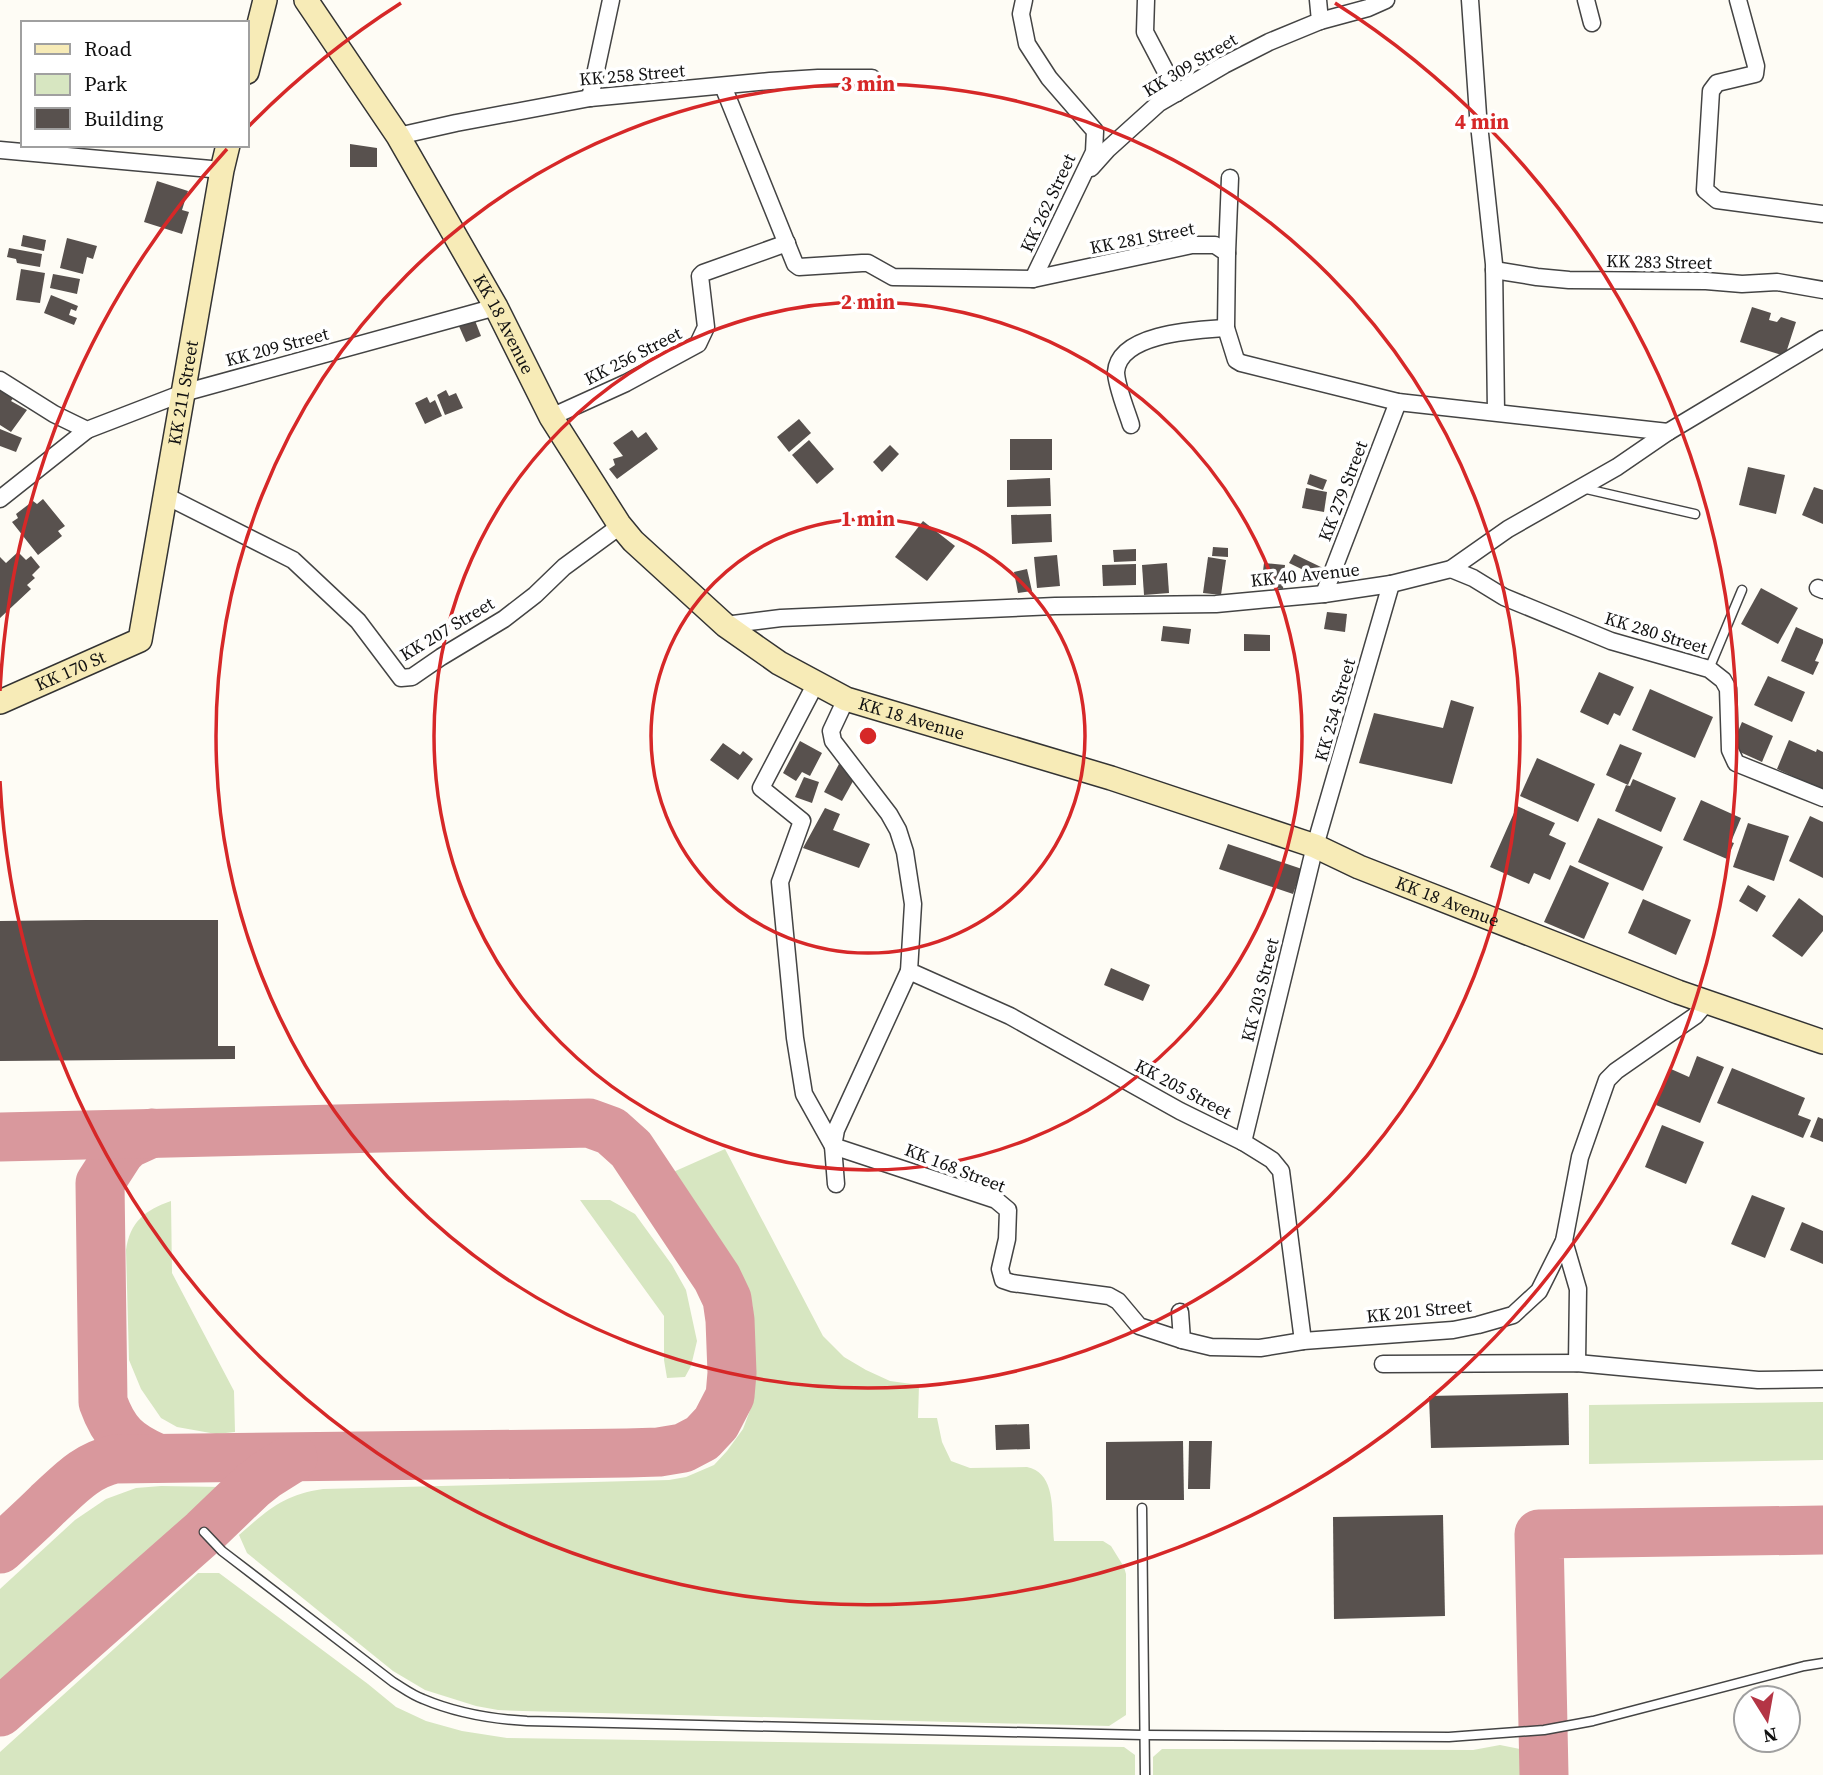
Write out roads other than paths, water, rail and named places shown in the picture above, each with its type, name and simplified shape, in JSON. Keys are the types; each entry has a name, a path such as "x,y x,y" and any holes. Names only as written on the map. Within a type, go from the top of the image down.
{"main road":[{"path":"248,68 265,0"},
{"name":"KK 18 Avenue","path":"306,0 398,136 496,307 551,417 620,526 725,625 779,663 846,699 1111,778 1315,846 1359,867 1707,1002 1823,1042"},
{"name":"KK 211 Street","path":"140,640 228,147"},
{"name":"KK 170 St","path":"0,702 140,640"}],"street":[{"path":"590,98 611,0"},
{"name":"KK 262 Street","path":"1024,0 1021,14 1027,44 1049,78 1095,131 1094,152 1033,279"},
{"path":"1146,0 1145,32 1177,93"},
{"path":"1318,0 1320,21"},
{"name":"KK 309 Street","path":"1080,180 1108,149 1159,103 1269,42 1320,21 1368,8 1386,0"},
{"path":"1470,0 1478,115 1494,270 1496,412"},
{"path":"1586,0 1592,23"},
{"path":"1738,0 1756,66 1755,74 1717,83 1711,91 1705,190 1717,200 1823,214"},
{"name":"KK 258 Street","path":"398,136 590,98 782,80 873,78"},
{"name":"KK 281 Street","path":"723,86 795,264 799,267 867,263 893,276 1033,279 1192,245 1215,245 1227,253"},
{"path":"0,150 222,170"},
{"path":"1230,178 1226,327 1236,360 1241,363 1398,402 1668,432"},
{"name":"KK 256 Street","path":"551,417 626,383 698,344 706,327 700,276 787,243"},
{"name":"KK 283 Street","path":"1494,270 1569,280 1706,281 1742,284 1777,282 1823,290"},
{"name":"KK 209 Street","path":"0,499 87,429 183,393 496,307"},
{"path":"1131,425 1116,375 1118,360 1134,346 1174,333 1226,327"},
{"name":"KK 40 Avenue","path":"725,625 781,618 1041,607 1216,604 1324,594 1391,584 1451,569 1508,529 1617,467 1668,432 1823,339"},
{"path":"0,380 54,414 87,429"},
{"name":"KK 279 Street","path":"1324,594 1398,402"},
{"name":"KK 207 Street","path":"164,495 293,560 358,621 401,678 412,677 504,619 564,567 620,526"},
{"name":"KK 280 Street","path":"1451,569 1473,578 1504,597 1611,641 1709,669 1723,680 1728,689 1730,750 1736,763 1823,798"},
{"name":"KK 254 Street","path":"1315,846 1391,584"},
{"path":"816,683 761,788 802,821 780,882 795,1038 804,1094 833,1146"},
{"path":"836,1184 833,1146 836,1130 909,971 913,904 905,852 898,830 833,740 831,731 846,699"},
{"name":"KK 203 Street","path":"1243,1142 1315,846"},
{"name":"KK 205 Street","path":"909,971 1010,1016 1272,1160 1281,1171 1303,1341"},
{"name":"KK 201 Street","path":"1182,1340 1212,1347 1260,1348 1303,1341 1453,1330 1513,1315 1539,1291 1564,1241 1580,1157 1607,1080 1695,1016 1707,1002"},
{"name":"KK 168 Street","path":"833,1146 1002,1204 1008,1210 1007,1239 1000,1269 1003,1280 1109,1296 1118,1301 1139,1326 1182,1340"},
{"path":"1564,1241 1578,1289 1577,1363"},
{"path":"1180,1311 1182,1340"},
{"path":"1383,1364 1577,1363 1758,1380 1823,1379"}],"lane":[{"path":"1581,488 1695,514"},
{"path":"1709,669 1742,590"},
{"path":"1142,1508 1144,1775"},
{"path":"204,1532 222,1551 393,1682 421,1699 489,1718 1143,1735 1449,1737 1544,1730 1593,1721 1823,1663"}]}
